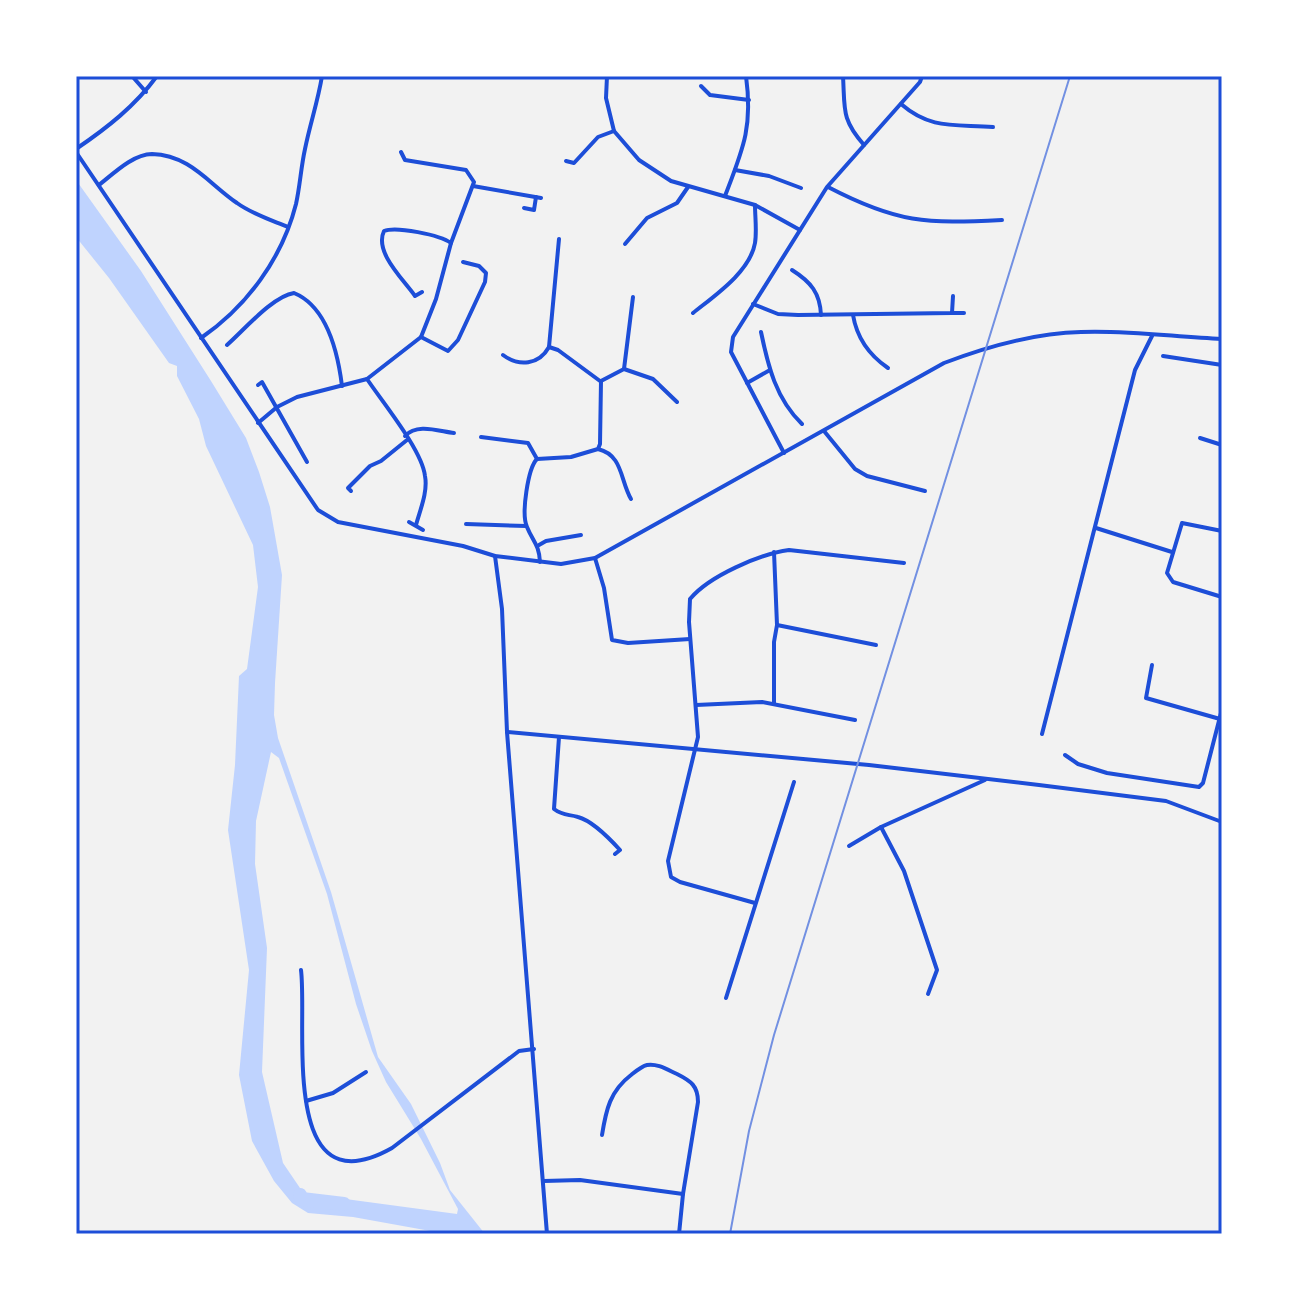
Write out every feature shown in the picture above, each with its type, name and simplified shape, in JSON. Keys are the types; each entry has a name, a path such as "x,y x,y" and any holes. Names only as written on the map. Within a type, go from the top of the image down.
{"street":[{"path":"132,76 146,92"},
{"path":"157,76 146,92 108,128 76,150 318,510 338,522 463,546 495,556 561,564 595,558 944,363 977,351 1047,335 1079,332 1222,339"},
{"path":"201,338 226,320 249,296 280,248 296,204 322,76"},
{"path":"607,76 606,98 614,131 639,160 661,176 688,187 755,205 800,230"},
{"path":"725,196 749,127 746,76"},
{"path":"843,76 845,116 849,129 864,145"},
{"path":"784,453 731,352 733,337 827,187 922,76"},
{"path":"701,86 710,95 749,100"},
{"path":"901,104 918,119 933,123 993,127"},
{"path":"566,161 574,163 598,137 614,131"},
{"path":"258,423 277,407 297,397 367,379 421,337 473,186 472,177 466,170 405,160 401,152"},
{"path":"99,185 143,156 152,154 180,160 193,166 237,203 288,227"},
{"path":"735,170 769,176 801,188"},
{"path":"473,186 538,198 536,211 524,208"},
{"path":"625,244 647,218 677,203 688,187"},
{"path":"827,187 883,213 917,221 1002,220"},
{"path":"693,313 718,292 749,258 755,245 755,205"},
{"path":"422,292 415,296 381,248 381,236 389,228 445,238 451,243"},
{"path":"503,355 507,359 529,363 544,357 549,347 559,239"},
{"path":"421,337 448,351 458,340 485,282 486,273 479,266 463,262"},
{"path":"792,270 817,291 821,315"},
{"path":"227,345 286,294 301,295 313,306 333,341 339,357 342,386"},
{"path":"952,313 953,296"},
{"path":"624,369 633,297"},
{"path":"753,304 778,314 964,313"},
{"path":"853,315 866,350 888,368"},
{"path":"233,329 238,335"},
{"path":"761,332 770,370 792,414 802,424"},
{"path":"1042,734 1135,370 1152,336"},
{"path":"549,347 558,350 601,381"},
{"path":"1163,356 1222,365"},
{"path":"601,381 624,369 653,379 677,402"},
{"path":"747,383 770,370"},
{"path":"367,379 419,455 426,477 424,500 416,525"},
{"path":"598,449 601,381"},
{"path":"258,385 262,382 307,462"},
{"path":"351,491 348,488 357,477 406,438 412,429 454,433"},
{"path":"824,431 855,469 867,476 925,491"},
{"path":"481,437 528,443 537,459"},
{"path":"1200,438 1222,445"},
{"path":"537,459 571,457 598,449 612,455 631,499"},
{"path":"537,459 530,470 524,515 526,526 539,545 540,562"},
{"path":"409,522 423,530"},
{"path":"1222,531 1182,523 1167,573 1169,579 1222,597"},
{"path":"466,524 526,526"},
{"path":"1096,528 1172,552"},
{"path":"539,545 581,535"},
{"path":"755,903 671,877 668,861 696,751 689,607 693,595 736,568 774,552 789,550 904,563"},
{"path":"774,552 777,625 774,704"},
{"path":"495,556 502,609 507,732 547,1234"},
{"path":"595,558 604,588 612,640 628,643 690,639"},
{"path":"777,625 876,645"},
{"path":"1152,665 1146,698 1220,719"},
{"path":"696,705 740,701 774,704 855,720"},
{"path":"1065,755 1078,764 1107,773 1199,787 1203,783 1222,709"},
{"path":"507,732 869,765 1166,801 1222,822"},
{"path":"559,737 554,809 563,816 580,817 596,828 620,850 615,854"},
{"path":"849,846 881,827 987,779"},
{"path":"726,998 794,782"},
{"path":"881,827 904,871 937,970 928,994"},
{"path":"301,970 301,1078 314,1134 323,1148 336,1157 353,1161 374,1158 392,1148 519,1051 534,1049"},
{"path":"602,1135 605,1110 612,1096 619,1085 642,1067 649,1064 660,1067 689,1081 698,1091 679,1234"},
{"path":"306,1101 333,1093 366,1072"},
{"path":"544,1181 580,1180 683,1194"}],"water":[{"path":"76,180 141,271 246,438 270,507 282,575 274,715 278,738 331,892 378,1057 411,1104 450,1190 485,1234 447,1234 353,1217 308,1213 292,1203 274,1181 252,1141 239,1075 249,970 228,830 239,676 247,669 258,587 253,545 206,446 199,419 177,376 177,366 169,363 76,237","holes":["271,752 279,758 327,894 356,1004 372,1051 386,1082 458,1209 457,1214 338,1198 317,1203 300,1188 283,1163 262,1072 267,948 255,864 256,821"]}],"waterway":[{"path":"300,1195 302,1199 344,1204"}],"railway":[{"path":"730,1234 749,1131 774,1035 1070,76"}]}
